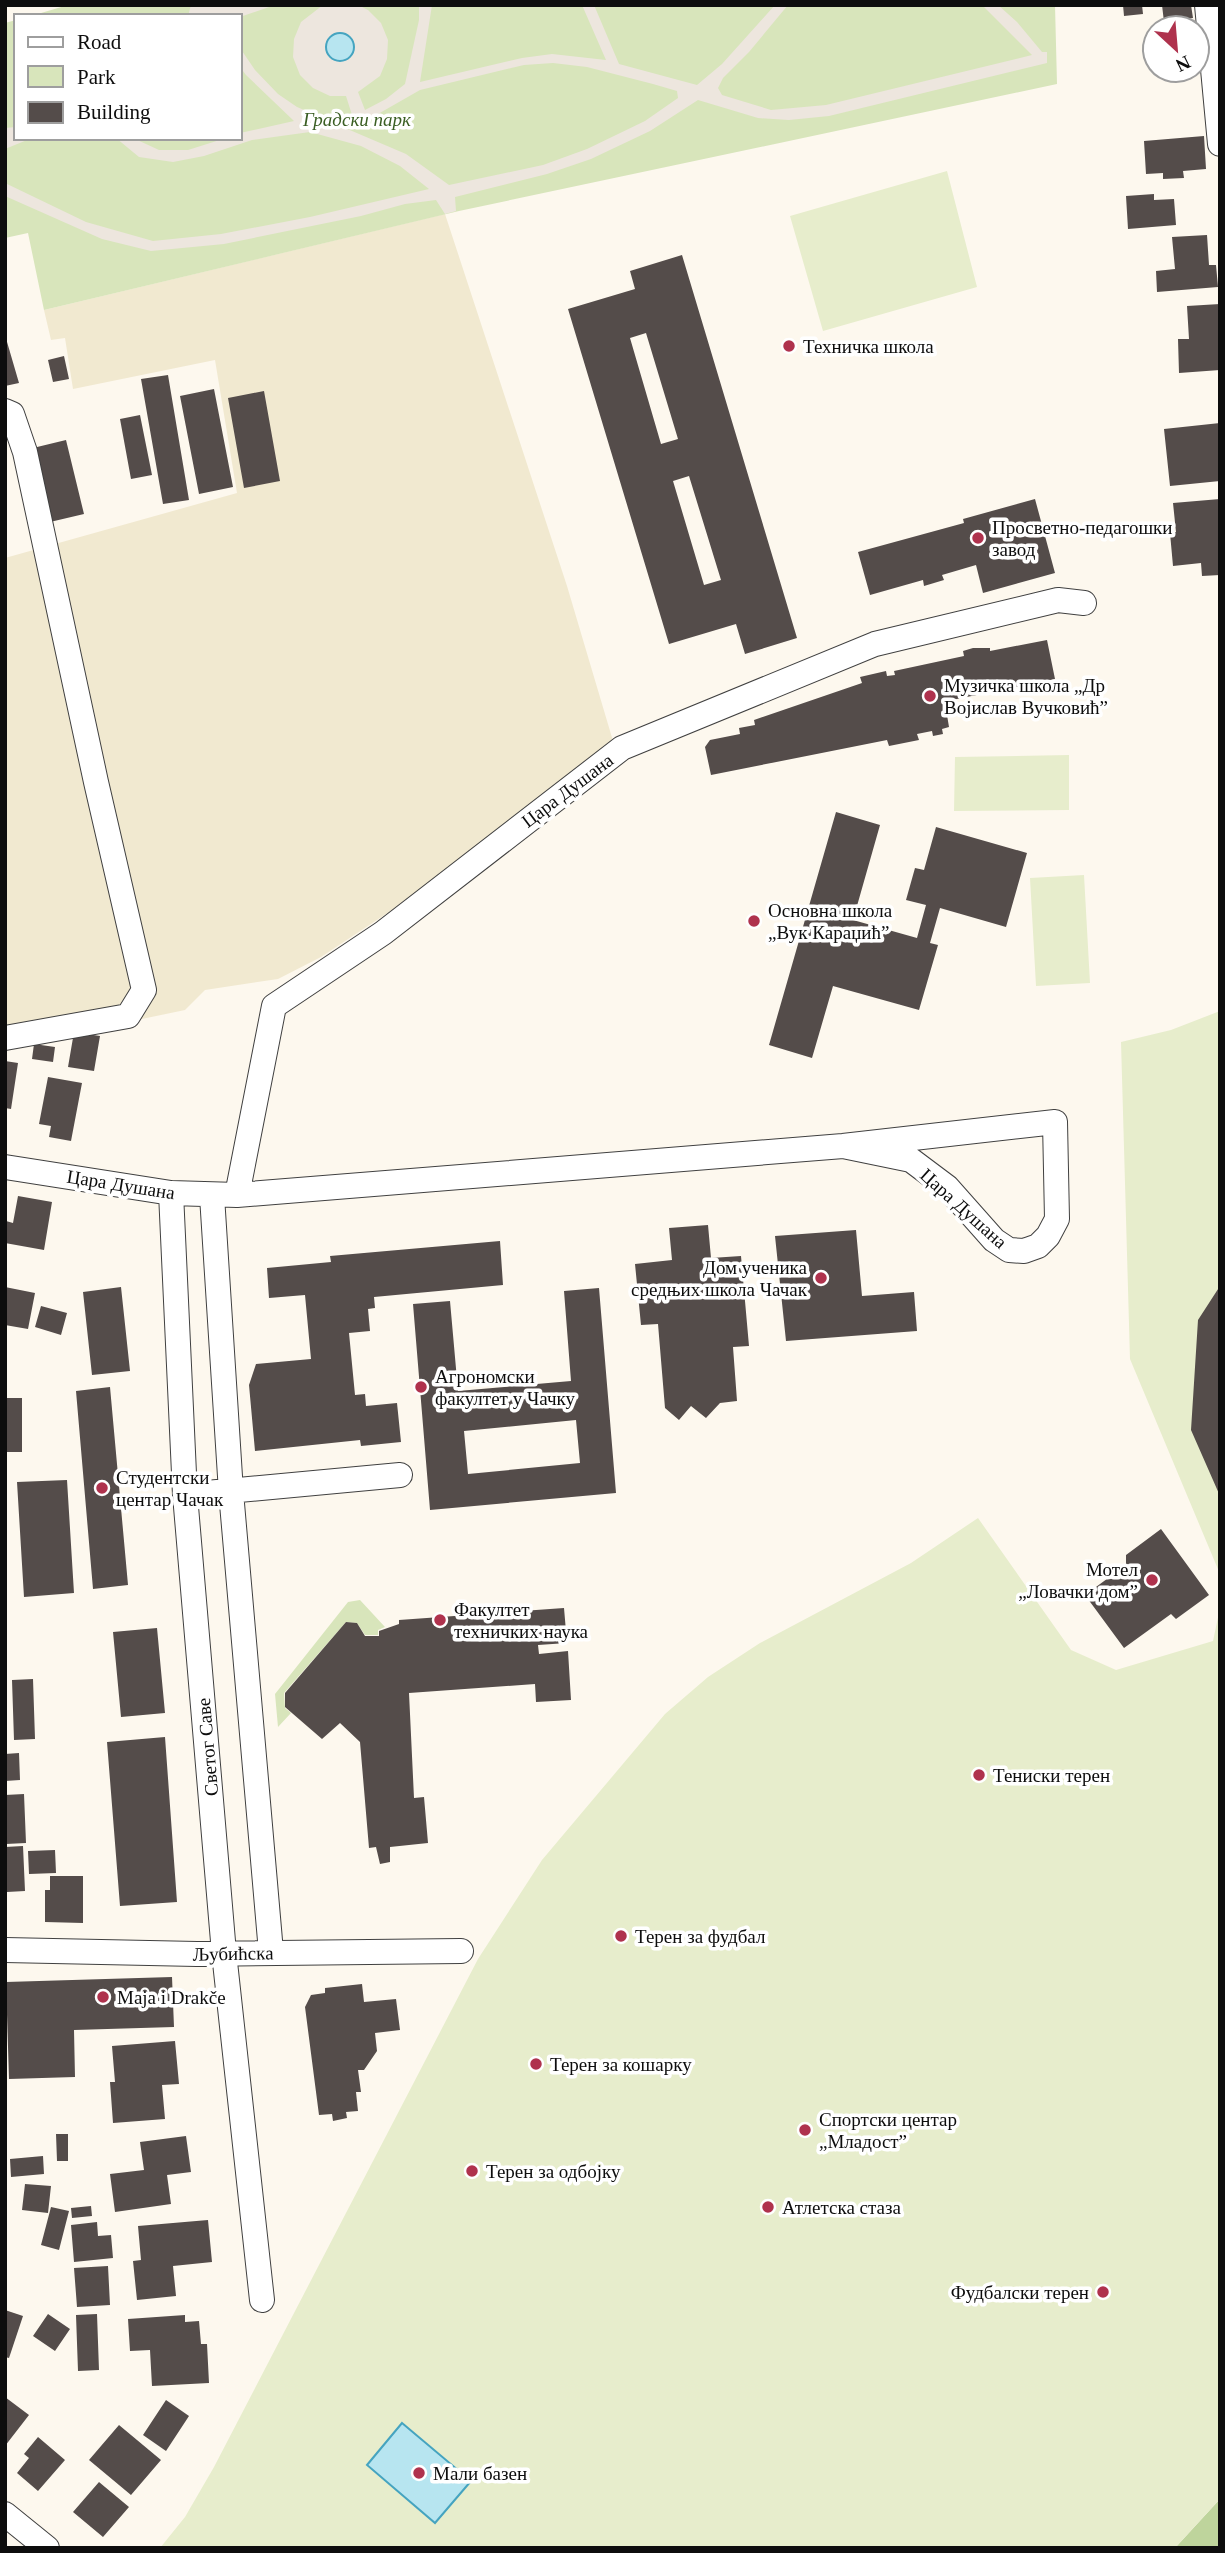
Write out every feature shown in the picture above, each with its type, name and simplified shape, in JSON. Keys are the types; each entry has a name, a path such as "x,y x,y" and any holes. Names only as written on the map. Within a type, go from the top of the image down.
{"street":[{"path":"1207,5 1220,144"},
{"path":"5,411 12,414 25,452 144,990 128,1016 5,1038"},
{"name":"Цара Душана","path":"237,1195 274,1006 383,933 622,748 875,644 1058,600 1084,603"},
{"name":"Цара Душана","path":"5,1167 171,1193 237,1195 843,1146 1055,1122 1056,1219 1048,1236 1038,1246 1024,1251 1009,1250 994,1240 947,1187 911,1160 843,1146"},
{"name":"Светог Саве","path":"171,1193 185,1495 225,1953 262,2300"},
{"path":"212,1196 231,1492 271,1952"},
{"path":"185,1495 400,1475"},
{"name":"Љубићска","path":"5,1950 225,1953 461,1951"},
{"path":"5,2514 47,2548"}],"shaded area":[{"path":"191,5 275,5 242,16 242,14 189,14"},
{"path":"323,5 358,5 368,10 381,23 388,40 387,59 380,76 358,92 365,110 386,99 405,84 419,20 419,5 432,5 420,82 522,58 552,54 606,60 582,5 594,5 619,64 697,85 722,64 775,5 788,5 749,52 723,78 718,88 722,95 771,110 826,105 1032,55 982,5 998,5 1017,22 1042,52 1047,52 1047,63 829,116 789,120 758,118 698,100 650,131 591,159 547,174 455,197 456,211 445,214 436,200 405,204 361,216 224,244 151,251 102,239 5,196 5,183 86,222 153,241 221,234 310,217 429,189 400,166 361,146 310,132 252,140 204,156 173,162 139,157 118,140 137,140 159,150 188,150 220,140 242,140 242,133 294,121 242,70 242,51 255,70 278,94 297,107 330,121 352,115 346,96 330,96 313,88 300,75 293,57 294,39 301,22","holes":["553,63 587,67 677,91 678,98 645,121 587,149 543,165 449,185 406,154 345,128 364,122 420,90 524,65"]},
{"path":"14,127 14,140 27,140 5,149 5,128"},
{"path":"445,214 567,586 613,741 392,910 321,957 278,979 205,990 185,1010 41,1040 5,1043 5,558 237,493 215,360 73,389 65,338 51,340 44,310"}],"green space":[{"name":"Градски парк","path":"68,5 1055,5 1057,84 459,211 44,310 28,233 5,238 5,23 14,21 14,140 242,140 242,14 38,14"},
{"path":"947,171 977,287 823,331 790,216"},
{"path":"1069,755 1069,810 954,811 955,757"},
{"path":"1084,875 1090,983 1036,986 1030,878"},
{"path":"1220,1011 1220,1574 1130,1359 1121,1042 1171,1030"},
{"name":"Спортски центар „Младост”","path":"978,1518 1071,1650 1116,1670 1213,1641 1220,1608 1220,2499 1175,2548 160,2548 185,2517 214,2467 478,1959 542,1860 665,1714 708,1677 760,1643 911,1563"},
{"path":"360,1600 385,1627 378,1630 378,1635 365,1635 357,1623 346,1622 284,1693 285,1708 291,1713 278,1727 275,1694 348,1602"},
{"path":"1220,2499 1220,2548 1175,2548"}],"water":[{"path":"340,33 350,37 354,47 350,57 340,61 330,57 326,47 330,37"},
{"name":"Мали базен","path":"402,2423 471,2481 435,2523 367,2465"}],"building":[{"path":"1123,5 1142,5 1143,14 1124,16"},
{"path":"1162,5 1191,5 1192,14 1163,14"},
{"path":"1204,136 1206,169 1183,171 1184,178 1163,179 1163,173 1146,174 1144,141"},
{"path":"1154,194 1154,200 1174,199 1176,225 1128,229 1126,196"},
{"path":"1207,235 1209,265 1216,265 1218,287 1157,292 1156,271 1175,269 1172,237"},
{"path":"682,255 797,638 745,654 736,624 669,644 568,309 635,289 630,271","holes":["646,333 678,439 661,444 630,338","689,476 721,580 704,585 673,481"]},
{"path":"1220,304 1220,370 1179,373 1178,339 1189,339 1187,306"},
{"path":"5,335 19,383 5,386"},
{"path":"64,356 69,379 53,382 48,360"},
{"path":"168,375 189,500 163,504 141,379"},
{"path":"214,389 233,487 199,494 180,396"},
{"path":"264,391 280,481 244,488 228,398"},
{"path":"140,415 152,475 131,479 120,419"},
{"path":"1220,423 1220,481 1170,486 1164,429"},
{"path":"66,440 84,514 50,522 33,448"},
{"name":"Просветно-педагошки завод","path":"1035,499 1055,573 983,593 976,565 942,575 944,580 924,586 923,580 870,595 858,552 964,523 963,519"},
{"path":"1220,499 1220,575 1202,576 1201,563 1173,566 1170,533 1176,532 1173,503"},
{"name":"Музичка школа „Др Војислав Вучковић”","path":"1047,640 1055,679 952,700 946,709 949,727 942,729 943,734 933,736 932,731 917,734 919,740 889,746 887,740 711,775 705,747 710,740 740,734 739,728 755,725 754,720 862,683 860,677 886,671 887,676 895,675 894,671 964,656 963,651 973,648 990,648 990,651"},
{"name":"Основна школа „Вук Караџић”","path":"836,812 880,825 853,920 917,938 926,905 906,900 915,868 924,870 936,827 1027,853 1006,927 940,908 930,943 938,945 919,1010 833,986 812,1058 769,1045"},
{"path":"74,1032 100,1036 94,1071 68,1067"},
{"path":"34,1044 55,1047 53,1062 32,1059"},
{"path":"5,1061 18,1063 11,1109 5,1108"},
{"path":"48,1077 82,1083 71,1141 49,1137 51,1126 39,1124"},
{"path":"18,1196 52,1202 44,1250 5,1243 6,1221 13,1223"},
{"path":"708,1225 711,1258 741,1256 749,1346 733,1347 737,1401 720,1403 706,1418 691,1406 679,1420 665,1408 658,1324 641,1325 635,1264 672,1260 669,1228"},
{"name":"Дом ученика средњих школа Чачак","path":"856,1230 862,1296 914,1292 917,1331 786,1341 775,1236"},
{"path":"500,1241 503,1285 374,1297 375,1308 368,1309 370,1331 349,1333 355,1395 365,1394 366,1406 397,1403 401,1442 361,1446 360,1440 255,1451 249,1385 256,1364 311,1359 305,1295 269,1298 267,1268 331,1262 330,1256"},
{"path":"1220,1286 1220,1496 1191,1430 1198,1320"},
{"path":"5,1287 35,1293 28,1329 5,1325"},
{"path":"121,1287 130,1371 92,1375 83,1292"},
{"path":"599,1288 616,1493 430,1510 413,1304 450,1301 458,1391 571,1381 564,1291","holes":["576,1420 580,1463 468,1474 464,1431"]},
{"path":"41,1306 67,1313 61,1335 35,1327"},
{"name":"Студентски центар Чачак","path":"110,1387 128,1585 93,1589 76,1391"},
{"path":"5,1398 22,1398 22,1452 5,1452"},
{"path":"67,1480 74,1593 24,1597 17,1482"},
{"name":"Мотел „Ловачки дом”","path":"1161,1529 1209,1595 1176,1619 1171,1614 1124,1648 1085,1595 1126,1565 1126,1555"},
{"path":"564,1608 567,1643 538,1645 539,1654 568,1651 571,1700 536,1702 535,1684 409,1693 414,1798 424,1797 428,1843 390,1847 390,1862 380,1864 376,1847 369,1848 360,1742 340,1723 322,1739 285,1707 285,1693 346,1622 357,1623 365,1636 379,1636 379,1631 399,1624 399,1620"},
{"path":"157,1628 165,1713 121,1717 113,1632"},
{"path":"33,1679 35,1739 14,1740 12,1680"},
{"path":"165,1737 177,1902 120,1906 107,1742"},
{"path":"19,1753 20,1780 5,1781 5,1754"},
{"path":"24,1794 26,1843 6,1844 5,1795"},
{"path":"23,1846 25,1891 7,1892 5,1847"},
{"path":"55,1850 56,1873 29,1874 28,1851"},
{"path":"50,1876 83,1876 83,1923 45,1922 45,1890 50,1890"},
{"path":"172,1977 174,2027 74,2030 75,2077 9,2079 6,1982"},
{"path":"362,1984 364,2002 396,1999 400,2030 375,2033 377,2051 364,2070 358,2070 361,2092 356,2092 358,2111 346,2112 347,2118 333,2121 332,2114 319,2115 305,2007 311,1995 325,1993 325,1988"},
{"path":"175,2041 179,2084 162,2085 165,2119 113,2123 110,2082 115,2082 112,2046"},
{"path":"56,2134 68,2134 68,2161 57,2161"},
{"path":"186,2136 191,2172 167,2175 171,2204 115,2212 110,2174 144,2170 140,2142"},
{"path":"43,2156 44,2174 11,2177 10,2159"},
{"path":"25,2184 51,2186 48,2213 22,2210"},
{"path":"91,2206 92,2216 72,2218 71,2208"},
{"path":"51,2207 69,2211 59,2250 41,2245"},
{"path":"208,2220 212,2262 173,2266 176,2296 137,2300 133,2261 141,2260 138,2226"},
{"path":"97,2222 98,2236 111,2235 113,2258 74,2262 71,2225"},
{"path":"108,2266 110,2305 77,2307 74,2268"},
{"path":"5,2310 23,2316 9,2358 5,2357"},
{"path":"48,2314 70,2329 55,2351 33,2336"},
{"path":"97,2314 99,2370 78,2371 76,2315"},
{"path":"185,2315 185,2322 199,2321 201,2344 207,2344 209,2383 152,2386 150,2350 130,2351 128,2319"},
{"path":"5,2397 29,2415 5,2446"},
{"path":"166,2400 189,2416 166,2451 143,2435"},
{"path":"119,2425 161,2460 131,2495 89,2460"},
{"path":"38,2437 65,2460 38,2491 17,2473 29,2458 24,2454"},
{"path":"99,2482 129,2507 103,2537 73,2512"}],"place":[{"name":"Техничка школа","path":"789,346"},
{"name":"Просветно-педагошки завод","path":"978,538"},
{"name":"Музичка школа „Др Војислав Вучковић”","path":"930,696"},
{"name":"Основна школа „Вук Караџић”","path":"754,921"},
{"name":"Дом ученика средњих школа Чачак","path":"821,1278"},
{"name":"Агрономски факултет у Чачку","path":"421,1387"},
{"name":"Студентски центар Чачак","path":"102,1488"},
{"name":"Мотел „Ловачки дом”","path":"1152,1580"},
{"name":"Факултет техничких наука","path":"440,1620"},
{"name":"Тениски терен","path":"979,1775"},
{"name":"Терен за фудбал","path":"621,1936"},
{"name":"Maja i Drakče","path":"103,1997"},
{"name":"Терен за кошарку","path":"536,2064"},
{"name":"Спортски центар „Младост”","path":"805,2130"},
{"name":"Терен за одбојку","path":"472,2171"},
{"name":"Атлетска стаза","path":"768,2207"},
{"name":"Фудбалски терен","path":"1103,2292"},
{"name":"Мали базен","path":"419,2473"}]}
